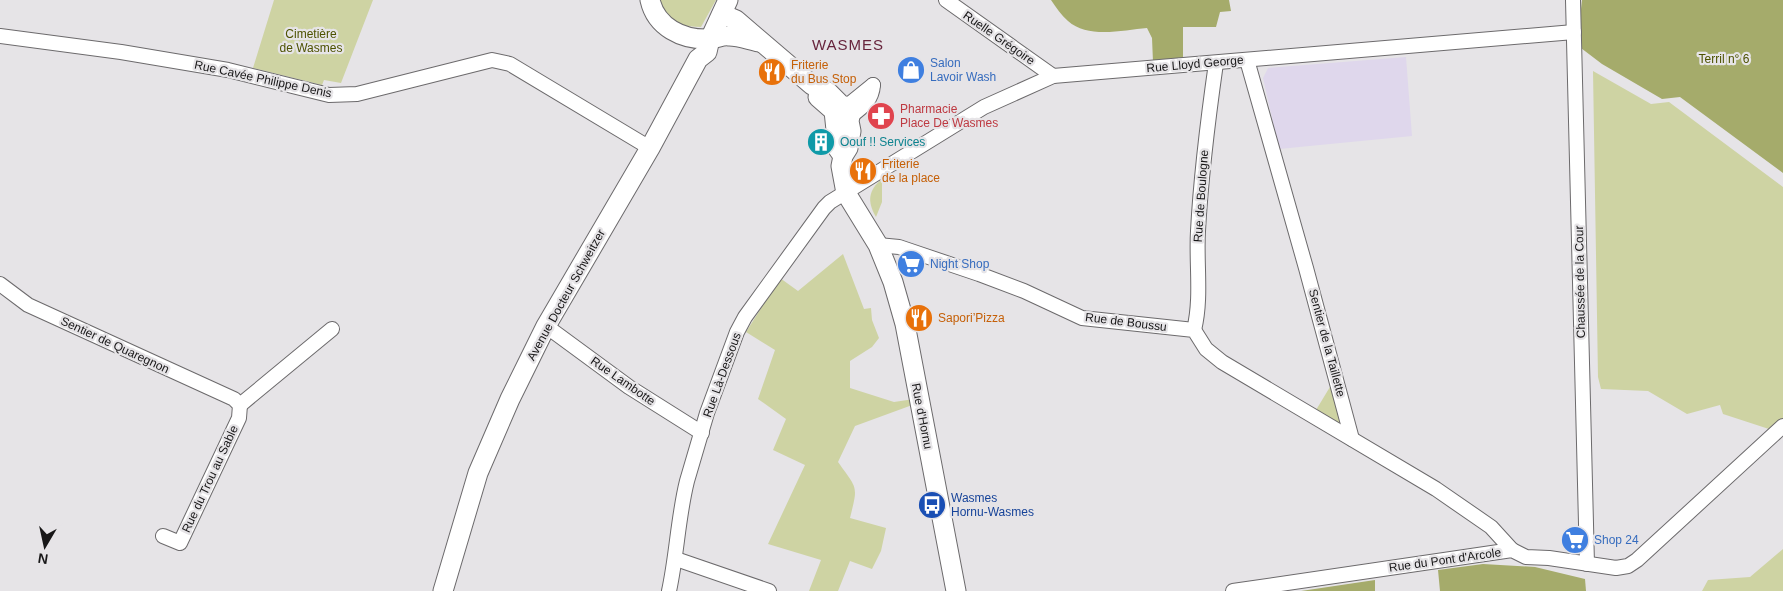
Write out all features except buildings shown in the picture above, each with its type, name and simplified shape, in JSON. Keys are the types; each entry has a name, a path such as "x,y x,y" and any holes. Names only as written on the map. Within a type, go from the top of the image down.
{"street":[{"path":"650,0 655,16 664,26 678,33 705,38 728,36 763,43"},
{"name":"Ruelle Grégoire","path":"946,0 1053,76"},
{"name":"Chaussée de la Cour","path":"1573,0 1587,564"},
{"path":"705,38 725,7 736,20 812,85 818,98 843,113 838,149 843,156 841,166 846,193"},
{"name":"Rue Lloyd George","path":"846,193 984,108 1053,76 1574,32"},
{"name":"Rue Cavée Philippe Denis","path":"0,36 121,52 228,70 329,95 357,94 488,61 502,61 650,148"},
{"name":"Avenue Docteur Schweitzer","path":"445,582 478,473 510,399 546,326 650,148 698,59 697,48 705,38"},
{"name":"Sentier de la Taillette","path":"1247,60 1312,287 1352,439"},
{"name":"Rue de Boulogne","path":"1194,330 1199,312 1197,258 1201,168 1216,63"},
{"name":"Rue d'Hornu","path":"846,193 878,244 893,282 905,324 956,591"},
{"name":"Rue Là-Dessous","path":"669,591 676,559 682,503 687,481 731,345 745,317 824,208 830,202 846,193"},
{"name":"Rue de Boussu","path":"878,244 899,247 979,274 1024,291 1082,318 1194,330"},
{"name":"Sentier de Quaregnon","path":"0,284 28,305 237,402"},
{"name":"Rue Lambotte","path":"546,326 629,387 702,433"},
{"path":"237,402 332,329"},
{"path":"1194,330 1206,349 1222,362 1436,489 1491,527 1512,550"},
{"name":"Rue du Trou au Sable","path":"163,536 180,543 239,418 237,402"},
{"name":"Rue du Pont d'Arcole","path":"1233,591 1512,550 1526,557 1549,558 1616,568 1628,566 1637,560 1783,426"},
{"path":"676,559 768,591"},
{"path":"438,591 445,582"}],"shaded area":[{"path":"1406,57 1412,136 1279,149 1263,78 1268,68"}],"green space":[{"name":"Cimetière de Wasmes","path":"274,0 373,0 341,83 324,80 322,85 253,68"},
{"path":"656,0 716,0 701,27 679,24 674,21"},
{"path":"1051,0 1229,0 1231,11 1220,12 1216,27 1183,27 1183,59 1153,62 1152,38 1147,28 1106,32 1085,30 1076,27 1068,21"},
{"name":"Terril n° 6","path":"1582,0 1783,0 1783,173 1680,97 1662,99 1602,64 1577,45"},
{"path":"1593,71 1651,104 1669,102 1783,187 1783,419 1772,430 1723,414 1720,405 1687,414 1648,391 1601,389 1598,377"},
{"path":"882,179 882,202 876,217 871,206 870,197 874,187"},
{"path":"843,254 864,309 871,308 872,320 879,338 872,347 850,361 850,388 894,402 914,399 915,404 855,426 838,462 853,483 855,493 850,518 886,528 881,551 872,569 850,561 838,591 809,591 821,560 768,544 805,465 773,450 786,419 758,399 775,350 746,332 780,278 798,291"},
{"path":"1336,377 1352,439 1313,415"},
{"path":"1783,549 1783,591 1702,591 1708,580 1750,577"},
{"path":"1483,564 1535,567 1585,579 1586,591 1440,591 1438,570"},
{"path":"1375,580 1375,591 1301,591"}],"place":[{"name":"Salon Lavoir Wash","path":"911,70"},
{"name":"Friterie du Bus Stop","path":"772,72"},
{"name":"Pharmacie Place De Wasmes","path":"881,116"},
{"name":"Oouf !! Services","path":"821,142"},
{"name":"Friterie de la place","path":"863,171"},
{"name":"Night Shop","path":"911,264"},
{"name":"Sapori’Pizza","path":"919,318"},
{"name":"Wasmes Hornu-Wasmes","path":"932,505"},
{"name":"Shop 24","path":"1575,540"}],"district":[{"name":"WASMES","path":"848,45"}]}
